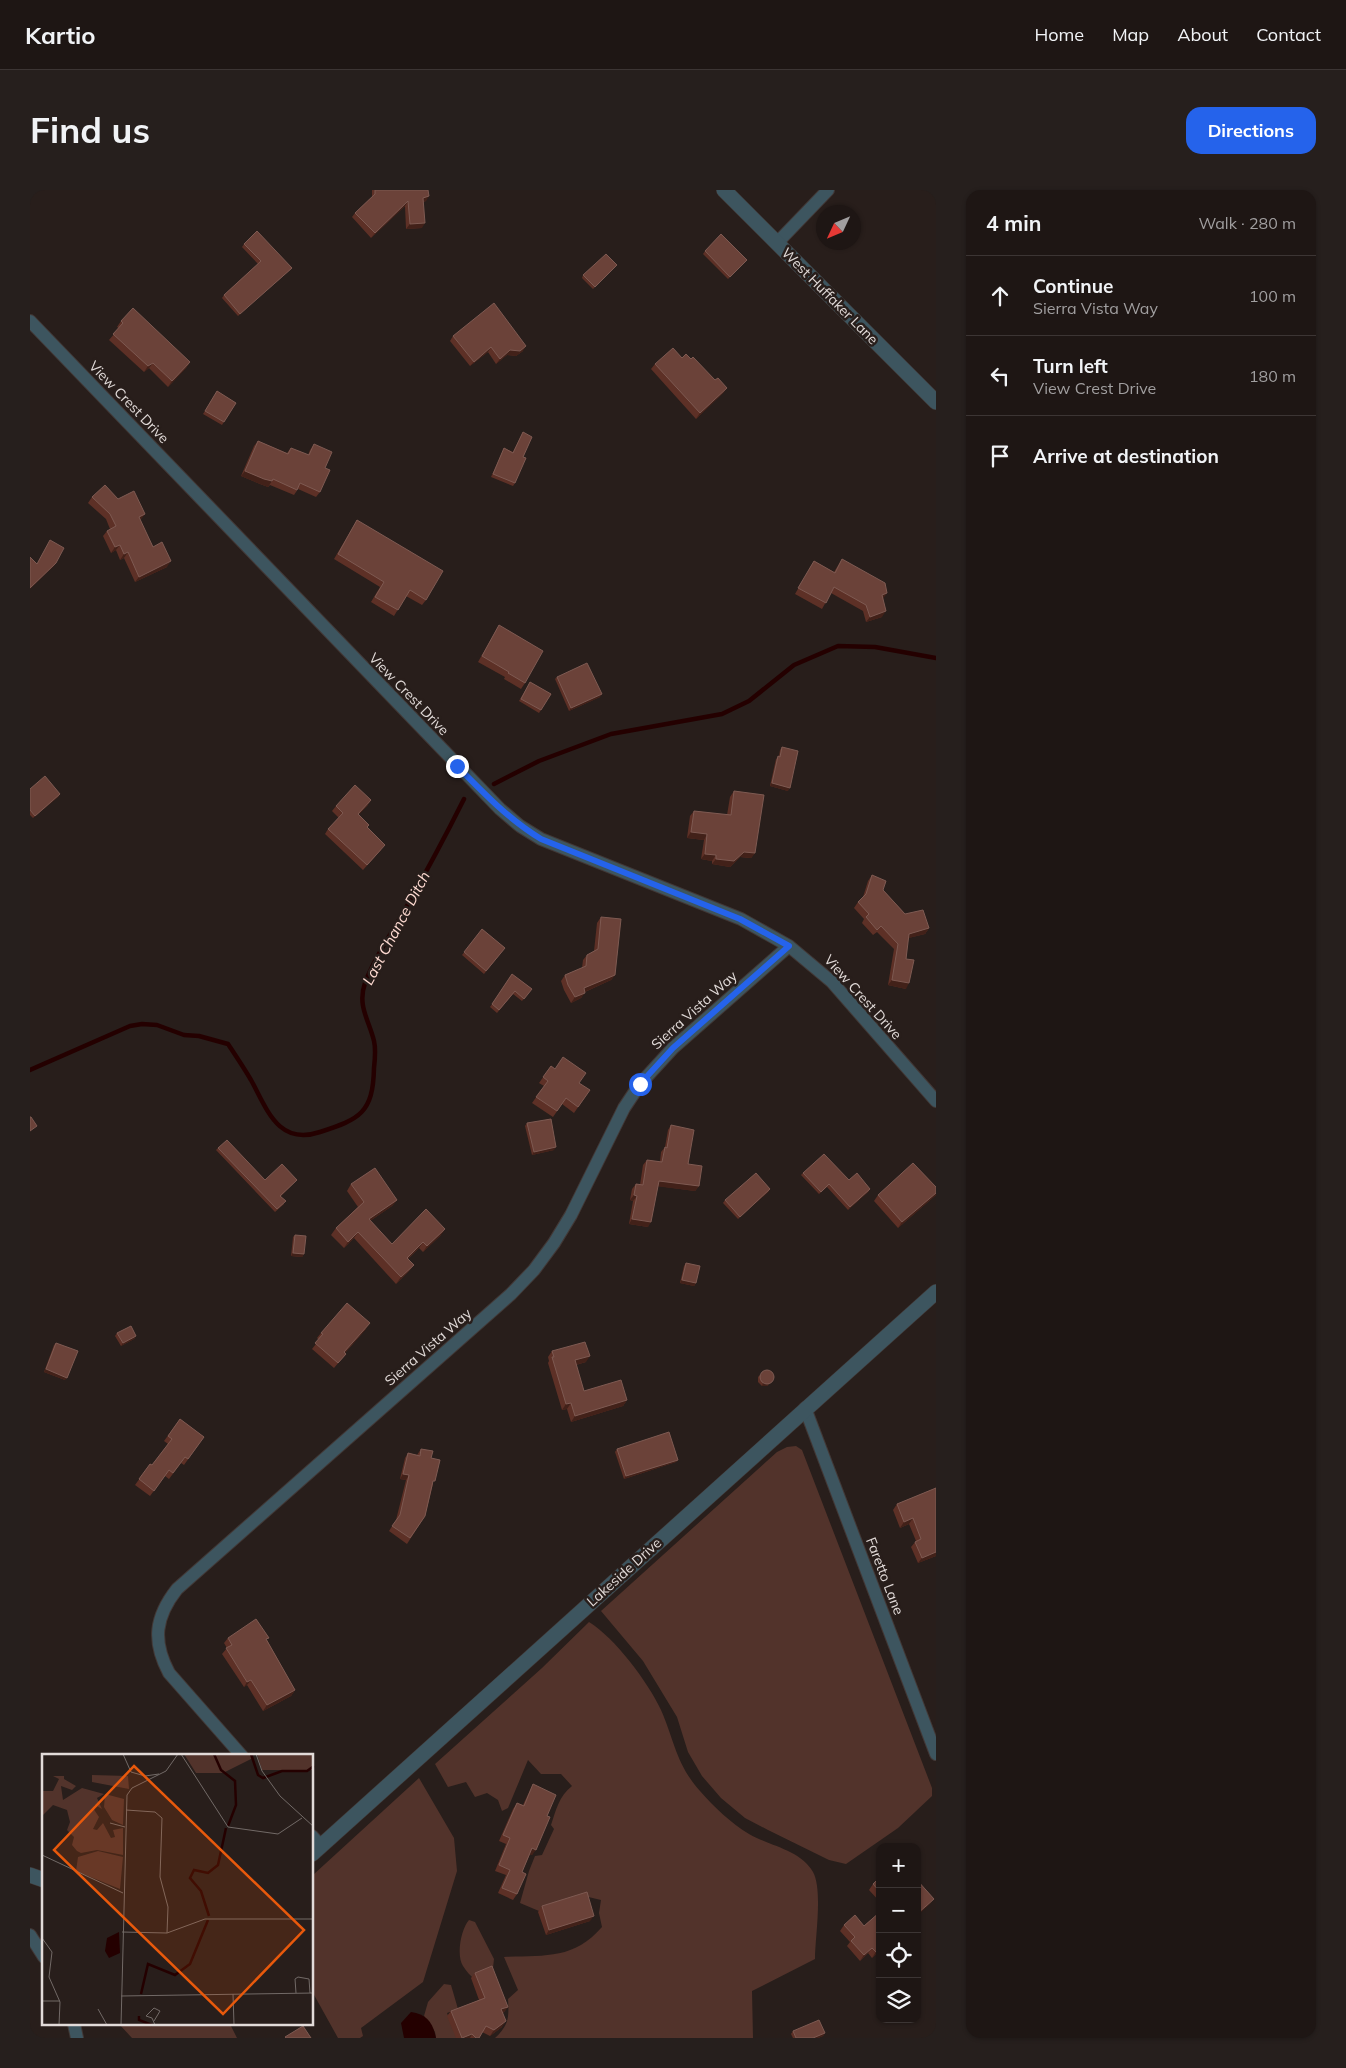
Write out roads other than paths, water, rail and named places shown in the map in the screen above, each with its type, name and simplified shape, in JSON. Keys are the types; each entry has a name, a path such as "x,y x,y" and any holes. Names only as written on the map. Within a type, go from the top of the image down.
{"street":[{"name":"West Huffaker Lane","path":"724,190 936,402"},
{"path":"777,242 828,190"},
{"name":"View Crest Drive","path":"30,321 494,803 520,826 541,839 740,919 789,946 832,982 936,1101"},
{"name":"Sierra Vista Way","path":"240,1754 170,1673 162,1660 158,1644 158,1630 161,1614 168,1600 177,1589 511,1294 534,1270 554,1243 571,1215 624,1108 640,1084 673,1048 789,946"},
{"name":"Lakeside Drive","path":"315,1845 936,1292"},
{"name":"Faretto Lane","path":"805,1408 936,1754"},
{"path":"30,1875 42,1879"},
{"path":"30,1935 42,1954"}],"waterway":[{"name":"Last Chance Ditch","path":"494,784 539,761 611,734 722,714 749,701 794,665 838,646 875,647 936,658"},
{"name":"Last Chance Ditch","path":"30,1070 130,1026 142,1024 157,1025 184,1035 199,1036 228,1044 269,1113 284,1129 294,1134 306,1135 320,1132 354,1118 367,1105 373,1083 375,1047 363,1006 362,999 365,983 464,799"}]}
